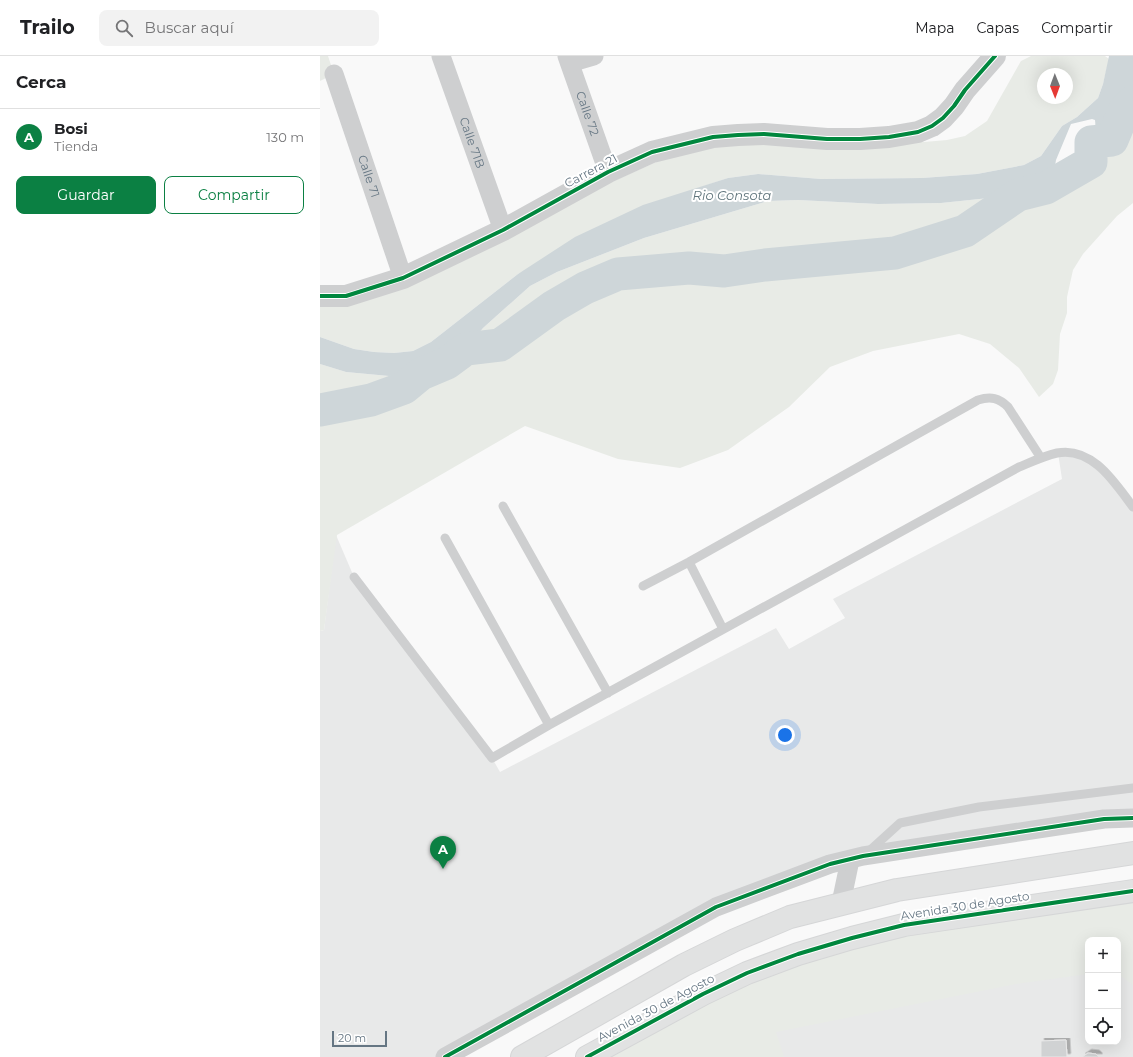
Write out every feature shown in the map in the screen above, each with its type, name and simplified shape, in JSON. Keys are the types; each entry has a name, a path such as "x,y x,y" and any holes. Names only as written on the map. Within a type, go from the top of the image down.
{"main road":[{"name":"Avenida 30 de Agosto","path":"522,1057 684,964 735,940 790,917 897,890 1133,853"},
{"name":"Avenida 30 de Agosto","path":"587,1057 703,994 747,973 798,954 904,925 1133,891"}],"street":[{"name":"Calle 71B","path":"441,56 503,230"},
{"path":"568,59 594,56"},
{"name":"Carrera 21","path":"320,296 346,296 403,278 503,230 608,172 652,152 713,137 764,134 827,139 860,139 889,137 918,132 932,126 943,118 954,106 964,90 996,56"},
{"name":"Calle 72","path":"568,59 608,172"},
{"name":"Calle 71","path":"334,74 403,278"},
{"path":"445,1057 716,907 830,864 856,858 1104,819 1133,818"},
{"path":"841,903 856,858"}],"lane":[{"path":"643,586 986,397 995,398 1002,401 1008,407 1041,458"},
{"path":"354,577 492,758 549,725 1019,467 1041,458 1058,453 1082,455 1112,479 1133,507"},
{"path":"503,506 608,693"},
{"path":"445,538 549,725"},
{"path":"689,562 723,629"},
{"path":"856,858 900,823 979,807 1133,788"}],"shaded area":[{"path":"320,56 328,56 334,74 320,81"},
{"path":"1031,56 1105,56 1109,59 1098,98 1077,117 1062,126 1041,156 1024,165 977,174 922,178 821,179 758,174 728,178 698,188 518,274 431,342 413,351 394,353 354,349 320,337 320,296 346,296 503,230 713,137 889,137 924,142 947,140 965,136 987,121 1021,61"},
{"path":"1133,86 1133,203 1117,216 1083,254 1073,270 1067,297 1067,313 1060,334 1058,370 1053,384 1039,397 1019,368 990,344 959,334 873,351 830,367 789,407 728,450 680,468 618,459 525,426 337,535 324,630 320,631 320,364 346,372 389,376 466,349 483,328 530,286 557,272 644,238 768,201 798,200 878,204 941,203 1018,195 1046,188 1112,140"},
{"path":"1058,453 1082,455 1133,507 1133,818 863,856 716,907 445,1057 320,1057 320,631 324,630 336,535 354,577 492,758 500,772 776,628 789,649 845,618 833,599 1062,479"},
{"path":"1133,891 1133,1057 587,1057"},
{"path":"1133,891 1133,985 1121,976 1121,937 1085,937 1085,974 1016,984 776,1032 784,1057 587,1057 798,954"}],"water":[{"name":"Rio Consota","path":"1109,56 1133,56 1133,86 1112,140 1091,162 1046,188 1018,195 941,203 878,204 798,200 768,201 644,238 557,272 530,286 483,328 466,349 447,363 421,374 389,376 346,372 320,364 320,337 354,349 394,353 413,351 431,342 518,274 575,237 643,205 728,178 758,174 821,179 922,178 977,174 1024,165 1041,156 1062,126 1077,117 1098,98 1103,84","holes":["1092,119 1095,120 1094,134 1085,150 1070,161 1055,166 1056,160 1071,124"]}],"building":[{"path":"1066,1040 1067,1057 1041,1057 1041,1041"},
{"path":"1088,1053 1096,1054 1099,1057 1082,1057"}],"waterway":[{"path":"320,410 371,400 404,388 421,374 447,363 466,349 500,345 554,306 585,288 618,274 689,268 724,271 765,265 895,253 965,231 1018,195 1046,188 1091,162 1091,142 1112,140 1124,111 1133,102"}],"cycle path":[{"path":"320,296 346,296 403,278 503,230 608,172 652,152 713,137 738,135 764,134 827,139 860,139 889,137 918,132 932,126 943,118 995,56"},
{"path":"445,1057 716,907 830,864 863,856 1104,819 1133,818"},
{"path":"587,1057 703,994 747,973 798,954 904,925 1133,891"}],"place":[{"name":"Bosi","path":"443,869"}]}
